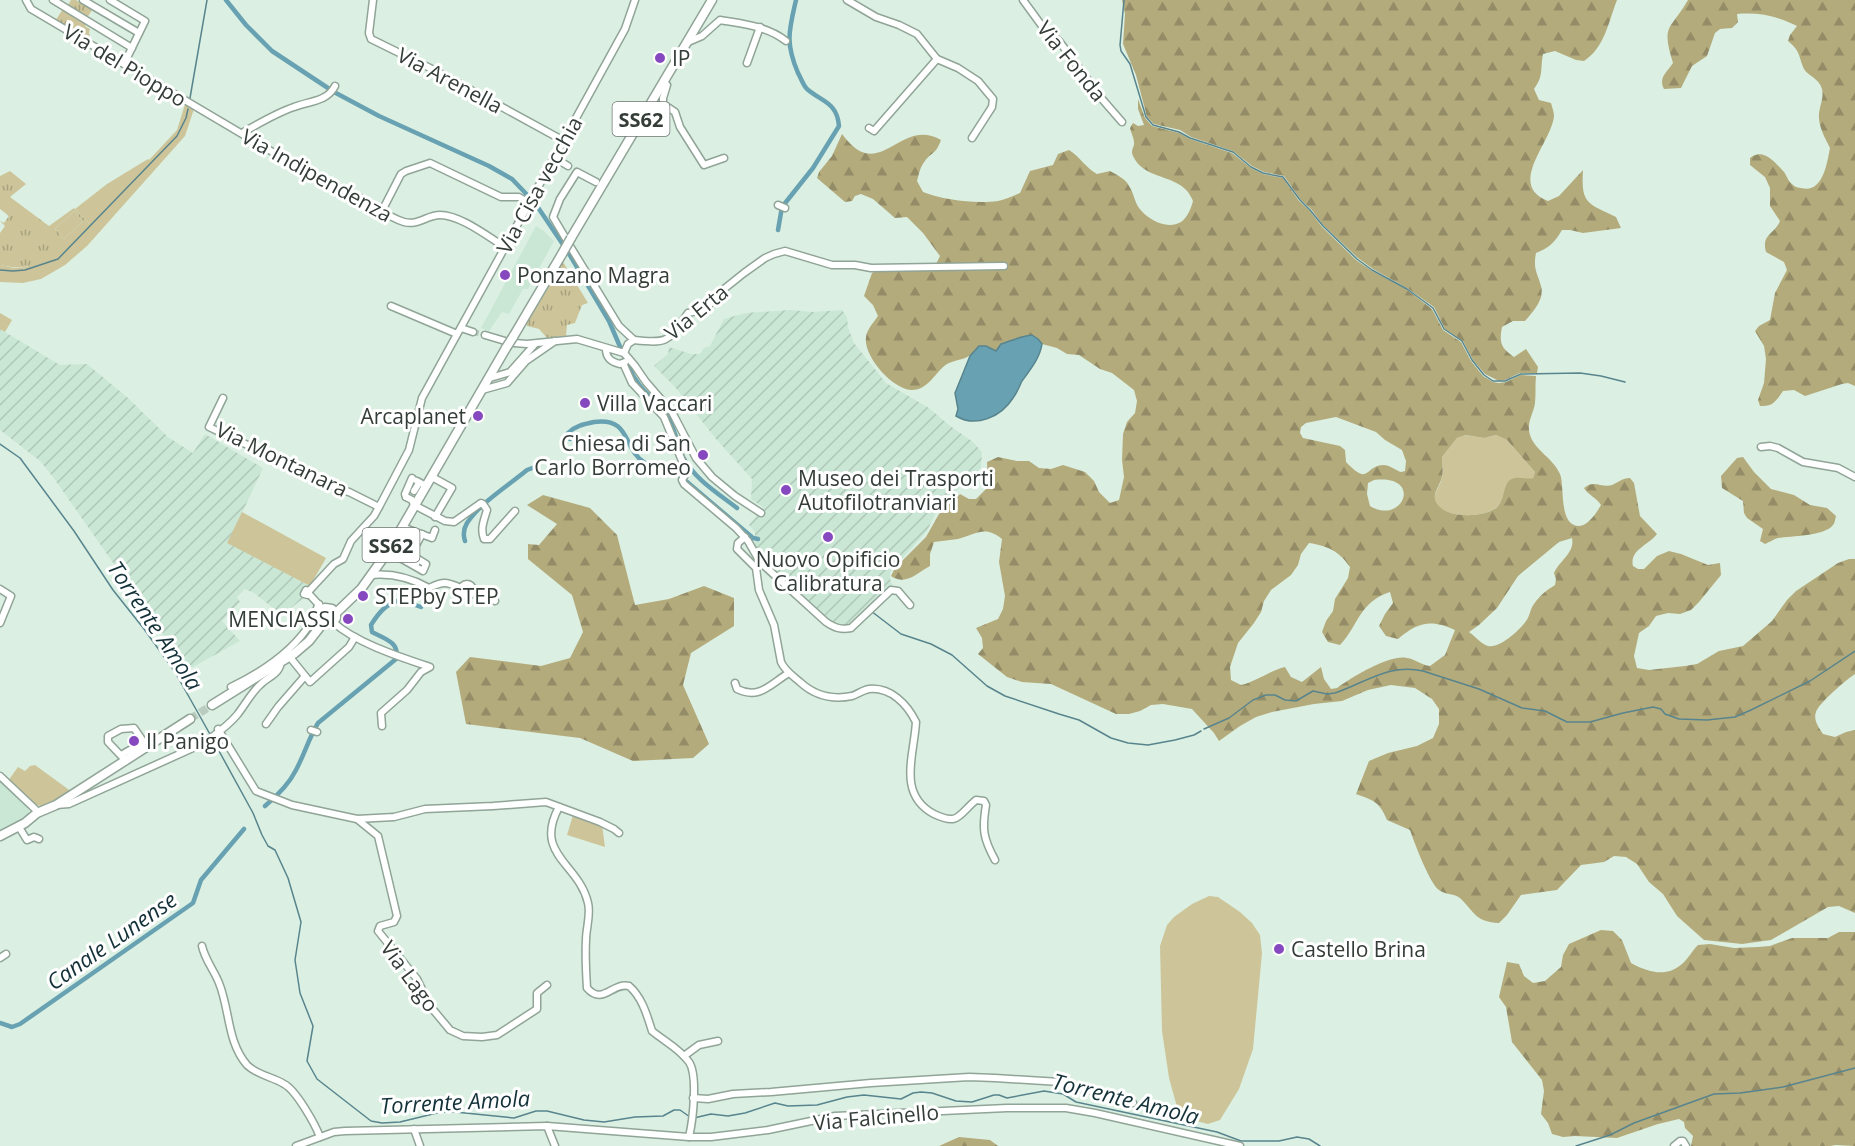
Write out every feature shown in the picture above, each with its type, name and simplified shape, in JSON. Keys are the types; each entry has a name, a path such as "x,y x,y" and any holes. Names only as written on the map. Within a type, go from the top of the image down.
{"main road":[{"name":"SS62","path":"333,622 336,613 361,589 402,527 411,492 432,477 712,0"},
{"path":"333,622 329,624 320,620 321,606 330,608 336,613"},
{"path":"212,705 289,656 309,641 323,623"},
{"path":"0,836 22,825 33,811 57,805 124,758 190,719"}],"street":[{"name":"Via del Pioppo","path":"26,0 31,9 228,125"},
{"path":"53,0 132,48"},
{"path":"83,0 139,33"},
{"path":"111,0 145,21 124,64"},
{"name":"Via Arenella","path":"373,0 369,33 371,39 436,70 564,141"},
{"name":"Via Cisa vecchia","path":"321,606 309,593 334,564 343,559 351,541 374,516 379,507 409,450 422,398 625,29 635,0"},
{"path":"847,0 876,17 917,34 937,59 958,68 978,81 993,99 992,107 972,138"},
{"name":"Via Fonda","path":"1023,0 1042,26 1059,41 1122,122"},
{"path":"687,42 702,36 720,20 759,27 786,41"},
{"path":"747,63 759,27"},
{"path":"869,128 874,131 937,59"},
{"path":"663,83 667,85 663,104 675,112 680,127 704,165 724,158"},
{"path":"242,133 295,106 312,103 334,89"},
{"name":"Via Indipendenza","path":"228,125 318,179 363,199 405,223 420,222 435,215 452,217 505,247"},
{"path":"555,158 568,166"},
{"path":"382,211 401,174 430,163 501,196 531,199"},
{"path":"596,182 577,172 560,199 553,217 619,326 634,340"},
{"name":"Via Erta","path":"625,358 628,344 634,340 656,341 669,338 688,313 701,310 710,304 724,289 765,258 785,251 832,265 871,268 1004,266"},
{"path":"391,306 459,331 473,332"},
{"path":"485,335 511,343 535,344 582,340 625,358 672,412 696,458 712,477 761,513"},
{"path":"482,390 507,383 526,361 556,341"},
{"path":"511,343 522,350 519,362"},
{"path":"535,344 538,353"},
{"path":"490,378 510,372 535,344"},
{"path":"606,349 611,361 620,364 625,358"},
{"path":"625,358 632,383 664,417 685,468 684,484 745,537 760,562 826,622 844,630 851,628 890,590 898,591 910,604"},
{"path":"496,366 502,374"},
{"path":"490,378 501,386"},
{"name":"Via Montanara","path":"223,398 208,427 379,507"},
{"path":"1761,447 1778,448 1803,462 1838,468 1855,477"},
{"path":"432,477 452,488 435,517"},
{"path":"411,492 435,517 445,521 454,522 484,506 482,534 484,539 490,538 515,511"},
{"path":"402,527 432,538 435,530"},
{"path":"423,535 434,543"},
{"path":"416,545 423,535"},
{"path":"745,537 738,543 738,549 756,568 759,590 774,625 783,668 810,691 821,695 835,698 852,696 872,689 891,692 898,698 916,722 911,788 917,801 926,810 950,820 956,819 976,800 984,801 986,805 983,822 984,838 995,860"},
{"path":"387,551 415,566"},
{"path":"371,575 400,576 429,588 441,582 461,588 466,584 473,588 473,593 495,602"},
{"path":"0,589 11,596 0,623"},
{"path":"231,687 287,652 314,620 315,609 321,606"},
{"path":"333,622 356,637 429,667 421,672 406,690 381,713 382,726"},
{"path":"289,656 310,682 349,647 356,637"},
{"path":"57,805 69,804 204,743 236,716 260,684 281,668 281,661"},
{"path":"735,683 737,689 754,694 789,673"},
{"path":"266,724 305,676"},
{"path":"124,758 108,742 108,736 121,729 134,728 145,745"},
{"path":"219,731 256,791 323,813 357,819 394,817 425,809 546,802 600,822 618,833"},
{"path":"0,776 33,811"},
{"path":"559,807 550,826 554,848 571,871 588,903 587,988 600,995 620,985 629,986 636,993 646,1012 652,1031 689,1062 694,1084 689,1135"},
{"name":"Via Lago","path":"357,819 378,836 397,916 394,922 380,926 378,933 417,979 430,1006 450,1030 463,1036 497,1035 537,1009 537,993 547,985"},
{"path":"22,825 27,840 34,837 39,839"},
{"path":"202,946 204,956 219,980 230,1030 240,1056 249,1067 288,1086 315,1124 320,1137"},
{"path":"684,1056 699,1045 718,1041"},
{"name":"Via Falcinello","path":"693,1100 733,1094 871,1083 995,1077 1060,1082 1132,1103"},
{"name":"Via Falcinello","path":"296,1146 334,1132 414,1128 547,1126 711,1137 768,1130 835,1116 1007,1108 1066,1108 1240,1146"},
{"path":"547,1126 555,1146"},
{"path":"414,1128 420,1146"},
{"path":"1674,1146 1680,1141 1686,1144"}],"shaded area":[{"path":"536,226 554,241 528,289 523,289 509,314 502,312 489,331 481,328"},
{"path":"791,310 813,312 842,310 847,317 854,343 886,383 929,408 973,442 982,452 981,468 938,508 927,531 890,572 893,587 888,588 855,624 842,628 824,618 761,557 755,545 755,532 749,525 764,508 751,499 752,479 716,439 675,387 654,366 668,354 669,347 691,354 700,354 704,348 710,346 724,319 745,313"},
{"path":"0,329 60,365 87,364 127,397 168,437 193,453 205,434 263,468 228,543 310,586 305,597 282,615 254,593 245,589 237,597 240,602 222,621 240,641 193,667 186,667 53,477 40,461 0,430"},
{"path":"0,779 27,805 29,811 28,818 0,832"}],"green space":[{"path":"71,0 76,0 92,10 85,26 90,29 90,37 87,41 55,21"},
{"path":"1122,0 1617,0 1597,49 1584,61 1555,51 1543,54 1540,76 1534,89 1539,100 1551,103 1554,116 1531,174 1531,185 1536,194 1548,201 1559,196 1583,170 1583,190 1588,201 1598,209 1616,217 1621,228 1583,233 1562,230 1551,244 1536,253 1535,267 1542,291 1540,300 1525,321 1513,321 1502,327 1501,337 1502,345 1514,357 1526,349 1538,367 1537,373 1520,373 1499,381 1485,374 1473,360 1463,341 1445,329 1434,307 1358,258 1323,225 1284,176 1264,172 1233,151 1191,137 1180,130 1154,124 1147,117 1136,75 1123,44 1125,14"},
{"path":"1688,0 1855,0 1855,386 1848,383 1842,384 1805,396 1794,390 1783,391 1771,404 1760,406 1758,400 1764,383 1766,359 1764,346 1755,331 1770,320 1775,293 1787,270 1784,262 1766,252 1765,241 1780,221 1770,206 1770,188 1765,177 1750,165 1750,158 1760,154 1769,157 1796,187 1808,189 1819,182 1823,176 1830,148 1819,122 1822,89 1804,69 1797,51 1788,41 1797,26 1768,15 1737,14 1738,22 1732,28 1720,29 1715,33 1707,56 1692,66 1681,88 1664,89 1663,78 1673,63 1669,50 1669,28"},
{"path":"1138,99 1145,118 1152,126 1179,133 1232,153 1263,174 1283,178 1299,201 1322,227 1356,260 1406,289 1432,309 1443,330 1461,342 1471,361 1483,376 1499,383 1521,375 1536,376 1535,403 1529,430 1538,448 1560,474 1565,512 1572,524 1579,526 1586,524 1601,505 1584,488 1591,484 1608,486 1630,478 1634,483 1640,516 1657,534 1634,556 1633,566 1644,569 1657,556 1669,551 1708,565 1720,563 1721,575 1691,610 1680,614 1668,613 1656,616 1649,626 1639,633 1634,656 1637,668 1649,670 1697,664 1719,651 1743,646 1772,621 1796,591 1838,563 1855,559 1855,674 1822,703 1815,718 1823,734 1835,737 1855,730 1855,913 1839,906 1828,907 1771,940 1742,944 1704,940 1677,916 1663,894 1649,882 1637,864 1626,857 1614,856 1604,862 1581,865 1557,890 1521,895 1499,923 1485,921 1459,897 1441,892 1435,886 1410,830 1387,820 1375,802 1356,794 1369,761 1388,753 1417,746 1433,738 1439,724 1439,709 1432,699 1415,688 1391,685 1368,690 1342,701 1272,712 1256,717 1219,741 1192,709 1163,704 1151,705 1129,714 1116,714 1051,684 1022,682 1007,677 978,654 983,648 982,638 976,628 998,619 1003,609 1005,596 999,562 1002,539 991,532 934,542 930,554 930,566 907,579 896,579 891,576 895,568 926,537 939,514 960,494 969,499 976,499 988,487 987,462 998,457 1029,461 1039,468 1051,469 1063,465 1085,472 1110,503 1119,500 1124,477 1123,434 1127,422 1135,413 1137,401 1134,390 1112,373 1100,369 1079,355 1067,354 1057,348 1042,344 1038,339 1024,336 1001,344 996,351 979,347 967,357 947,364 927,384 917,389 911,390 896,384 880,370 866,345 869,328 878,316 873,305 864,296 872,273 882,268 935,266 940,256 923,233 907,217 895,218 873,199 861,194 855,196 852,201 845,202 817,178 819,172 832,156 842,134 855,148 868,154 890,148 913,136 926,135 941,140 920,171 917,181 923,192 960,201 989,202 1003,200 1020,193 1030,171 1053,165 1058,154 1069,150 1097,174 1110,171 1124,179 1139,208 1147,216 1164,224 1176,224 1186,218 1193,201 1188,192 1179,184 1143,168 1133,156 1134,140 1130,128 1133,123 1138,126 1144,125 1138,109","holes":["1336,417 1376,432 1402,450 1406,461 1405,471 1401,472 1383,465 1366,473 1359,473 1346,462 1345,450 1340,446 1303,438 1300,433 1301,427 1306,423","1466,435 1484,438 1496,435 1507,440 1535,472 1533,478 1510,480 1499,505 1490,511 1473,515 1447,512 1440,508 1435,496 1442,477 1442,457 1457,438","1374,480 1390,480 1399,484 1403,491 1403,498 1392,510 1370,506 1367,494 1368,483","1572,538 1569,552 1554,573 1555,585 1536,601 1523,625 1498,645 1485,645 1469,632 1497,608 1518,576 1559,542","1309,543 1332,550 1350,567 1348,578 1335,599 1333,611 1322,632 1328,642 1340,645 1366,608 1380,596 1390,592 1393,603 1379,626 1386,636 1398,639 1418,626 1439,624 1455,630 1445,655 1430,666 1407,658 1390,660 1331,689 1324,679 1321,667 1302,682 1291,677 1285,667 1241,685 1231,680 1230,667 1238,643 1261,612 1264,601 1271,590 1291,575 1298,565 1301,554"]},
{"path":"186,101 195,106 185,136 87,246 65,265 41,279 23,283 0,282 0,265 14,268 27,267 89,223 75,209 107,184 149,160 177,130"},
{"path":"10,171 26,184 10,197 49,226 74,208 89,223 70,243 50,258 28,267 0,265 0,233 5,226 0,221 4,223 9,216 0,209 0,176","holes":["74,211 83,221 64,239 55,229"]},
{"path":"74,211 83,221 64,239 55,229"},
{"path":"563,262 588,303 582,305 575,323 567,325 566,336 547,338 539,329 527,326 527,323"},
{"path":"0,313 12,320 5,332 0,329"},
{"path":"1466,435 1484,438 1496,435 1507,440 1535,472 1533,478 1527,480 1521,478 1506,485 1503,500 1497,507 1475,515 1448,512 1441,508 1435,500 1442,475 1442,457 1457,438"},
{"path":"1743,457 1771,489 1794,495 1810,505 1827,508 1836,516 1834,524 1829,529 1816,533 1778,538 1765,544 1760,541 1763,529 1747,518 1743,501 1722,488 1721,476 1737,458"},
{"path":"543,495 590,508 617,535 635,605 669,599 704,586 734,598 734,626 691,653 683,685 709,744 693,758 633,761 580,738 466,724 456,672 470,657 541,666 570,658 583,632 572,595 528,559 528,544 539,545 557,524 527,505"},
{"path":"242,512 326,558 310,586 227,543"},
{"path":"35,765 72,792 53,804 44,806 27,799 8,781 18,767 25,771"},
{"path":"573,815 602,825 605,847 567,835"},
{"path":"1209,896 1218,897 1252,923 1260,935 1262,953 1253,1049 1239,1089 1220,1120 1208,1124 1192,1120 1177,1107 1169,1078 1162,1031 1160,946 1167,925 1174,917 1192,904"},
{"path":"1601,930 1613,931 1622,940 1631,963 1657,972 1676,968 1698,945 1758,947 1770,946 1792,938 1828,938 1839,932 1855,932 1855,1146 1691,1146 1693,1136 1685,1128 1684,1122 1679,1119 1617,1138 1563,1137 1552,1134 1541,1114 1544,1091 1542,1080 1512,1042 1506,1007 1499,997 1507,962 1519,964 1524,976 1533,983 1545,981 1561,967 1563,955 1569,944"},
{"path":"959,1137 990,1140 998,1146 939,1146"}],"water":[{"path":"1032,335 1042,344 1041,349 1008,405 988,419 980,421 956,416 958,409 955,393 970,356 979,346 986,346 996,351 1001,344"}],"waterway":[{"path":"190,98 207,0"},
{"path":"226,0 246,25 272,51 334,92 379,116 489,166 512,179 535,203 568,252 609,321 621,349"},
{"name":"Canale Lunense","path":"778,230 782,207 813,168 839,126 838,118 832,107 806,87 794,62 790,36 796,0"},
{"path":"1124,0 1121,51 1130,64 1146,117 1153,125 1233,152 1251,167 1263,173 1283,177 1323,226 1357,259 1407,289 1433,308 1444,329 1462,341 1472,360 1484,375 1493,381 1505,381 1521,374 1580,373 1625,382"},
{"path":"0,270 25,270 58,259 177,136 188,109"},
{"path":"629,367 641,387 666,414 688,465 707,486 737,508"},
{"name":"Canale Lunense","path":"570,439 568,433 583,425 594,422 615,424 621,429 638,457 645,463 673,470 753,538 758,539"},
{"name":"Torrente Amola","path":"0,444 20,458 74,531 113,590 175,672 211,736"},
{"name":"Canale Lunense","path":"465,541 466,525 479,508 527,470 535,467"},
{"name":"Canale Lunense","path":"265,806 282,790 293,775 318,723 396,659 397,653 394,645 372,632 371,625 377,616 396,601 401,600 421,607"},
{"path":"871,611 901,634 931,644 952,655 987,686 1005,696 1079,720 1111,738 1148,745 1194,735 1201,731"},
{"path":"1204,729 1229,718 1253,700 1266,695 1296,701 1313,691 1335,693 1378,675 1411,669 1479,689 1522,708 1545,711 1567,722 1590,722 1653,707 1679,719 1707,720 1735,717 1810,681 1855,651"},
{"name":"Torrente Amola","path":"213,740 253,813 262,835 268,846 275,850 288,878 301,922 295,960 300,993 313,1026 307,1061 317,1079 371,1121 382,1123 400,1122 441,1112 514,1118 536,1111 547,1111 584,1120 604,1122 635,1117 663,1116 674,1110 680,1110 690,1117"},
{"name":"Canale Lunense","path":"0,1023 12,1027 20,1024 193,903 201,880 244,829"},
{"name":"Torrente Amola","path":"1576,1146 1714,1094 1783,1087 1855,1068"},
{"name":"Torrente Amola","path":"694,1118 711,1114 728,1116 745,1113 775,1103 788,1106 817,1105 864,1095 901,1099 921,1092 956,1101 972,1102 994,1095 1007,1098 1044,1091 1063,1094 1076,1102 1217,1132 1241,1141 1279,1141 1297,1137 1309,1139 1320,1146"}],"tunnel":[{"path":"473,332 485,335"},
{"path":"190,719 212,705"}],"place":[{"name":"IP","path":"660,58"},
{"name":"Ponzano Magra","path":"505,275"},
{"name":"Villa Vaccari","path":"585,403"},
{"name":"Arcaplanet","path":"478,416"},
{"name":"Chiesa di San Carlo Borromeo","path":"703,455"},
{"name":"Museo dei Trasporti Autofilotranviari","path":"786,490"},
{"name":"Nuovo Opificio Calibratura","path":"828,537"},
{"name":"STEPby STEP","path":"363,596"},
{"name":"MENCIASSI","path":"348,619"},
{"name":"Il Panigo","path":"134,741"},
{"name":"Castello Brina","path":"1279,949"}]}
